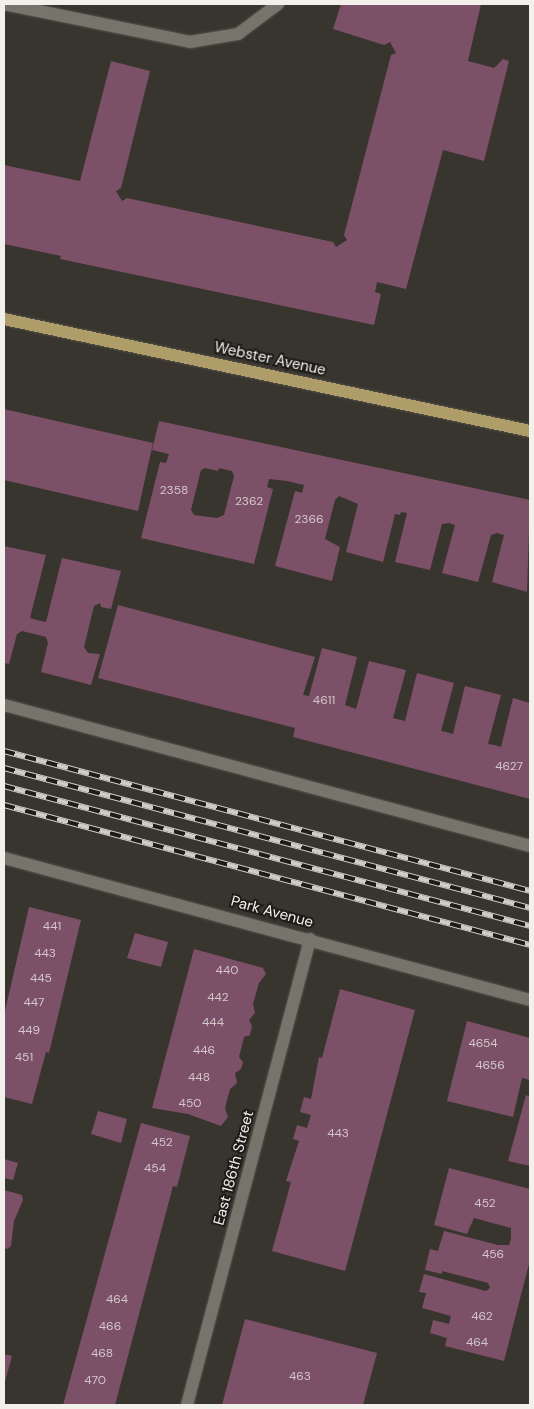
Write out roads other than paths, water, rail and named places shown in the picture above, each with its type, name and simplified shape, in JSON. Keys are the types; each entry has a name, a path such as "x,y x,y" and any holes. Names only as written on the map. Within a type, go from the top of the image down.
{"main road":[{"name":"Webster Avenue","path":"4,319 530,431"}],"street":[{"path":"4,4 190,42 238,34 278,4"},
{"path":"4,705 530,846"},
{"name":"Park Avenue","path":"4,858 310,939 530,1000"},
{"name":"East 186th Street","path":"187,1405 310,939"}],"railway":[{"path":"4,751 530,891"},
{"path":"4,768 530,908"},
{"path":"4,786 530,926"},
{"path":"4,805 530,945"}]}
